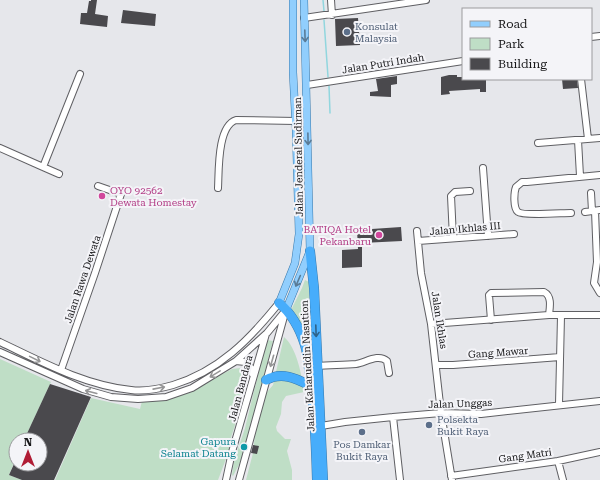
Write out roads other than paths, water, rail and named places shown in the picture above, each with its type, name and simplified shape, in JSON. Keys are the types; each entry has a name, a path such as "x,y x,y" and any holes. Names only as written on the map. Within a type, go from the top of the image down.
{"highway":[{"name":"Jalan Kaharuddin Nasution","path":"310,251 314,288 321,426 317,480"},
{"name":"Jalan Kaharuddin Nasution","path":"283,307 295,322 305,344 323,480"},
{"path":"266,380 280,375 293,377 311,386"}],"main road":[{"name":"Jalan Jenderal Sudirman","path":"283,307 295,263 298,245 296,121 293,72 293,0"},
{"name":"Jalan Jenderal Sudirman","path":"283,307 310,251 304,0"},
{"path":"293,72 306,72"}],"street":[{"path":"331,0 332,15"},
{"path":"304,18 426,0"},
{"name":"Jalan Putri Indah","path":"307,84 462,60"},
{"path":"43,167 80,74"},
{"path":"581,80 588,138"},
{"path":"218,188 221,147 230,123 236,120 296,121"},
{"path":"538,142 600,138"},
{"path":"578,140 580,176"},
{"path":"0,148 59,174"},
{"path":"483,168 488,236"},
{"path":"571,213 520,213 516,209 515,190 518,184 522,182 600,175"},
{"name":"Jalan Rawa Dewata","path":"61,370 121,194 98,186"},
{"path":"453,238 450,196 455,192 470,191"},
{"path":"591,193 597,262 594,283 600,293"},
{"name":"Jalan Ikhlas","path":"417,231 421,273 431,324 441,413 452,478"},
{"name":"Jalan Ikhlas III","path":"418,242 514,234"},
{"path":"491,320 488,295 491,293 544,292 549,297 549,315"},
{"path":"0,352 83,389 111,397 138,399 166,397 192,388 236,361 267,333 283,307"},
{"path":"0,342 61,370 105,386 131,390 150,390 164,388 188,381 211,369 229,356 283,307"},
{"path":"239,480 266,380 283,307"},
{"name":"Jalan Bandara","path":"226,480 267,333 283,307"},
{"path":"431,324 549,315 600,315"},
{"path":"559,404 562,316"},
{"path":"11,357 14,349"},
{"name":"Gang Mawar","path":"436,365 560,357"},
{"path":"317,366 359,364 368,359 383,358 387,361 389,373"},
{"path":"236,361 245,362 249,365 252,368 254,376"},
{"name":"Jalan Unggas","path":"321,426 393,417 441,413 481,414 559,404 600,401"},
{"path":"393,417 400,480"},
{"name":"Gang Matri","path":"452,478 558,461 600,452"},
{"path":"558,461 563,480"}],"waterway":[{"path":"323,0 324,11"},
{"path":"324,20 328,77"},
{"path":"329,86 330,113"}],"place":[{"name":"Konsulat Malaysia","path":"347,32"},
{"name":"OYO 92562 Dewata Homestay","path":"102,196"},
{"name":"BATIQA Hotel Pekanbaru","path":"379,235"},
{"name":"Polsekta Bukit Raya","path":"429,425"},
{"name":"Pos Damkar Bukit Raya","path":"362,432"},
{"name":"Gapura Selamat Datang","path":"244,447"}]}
